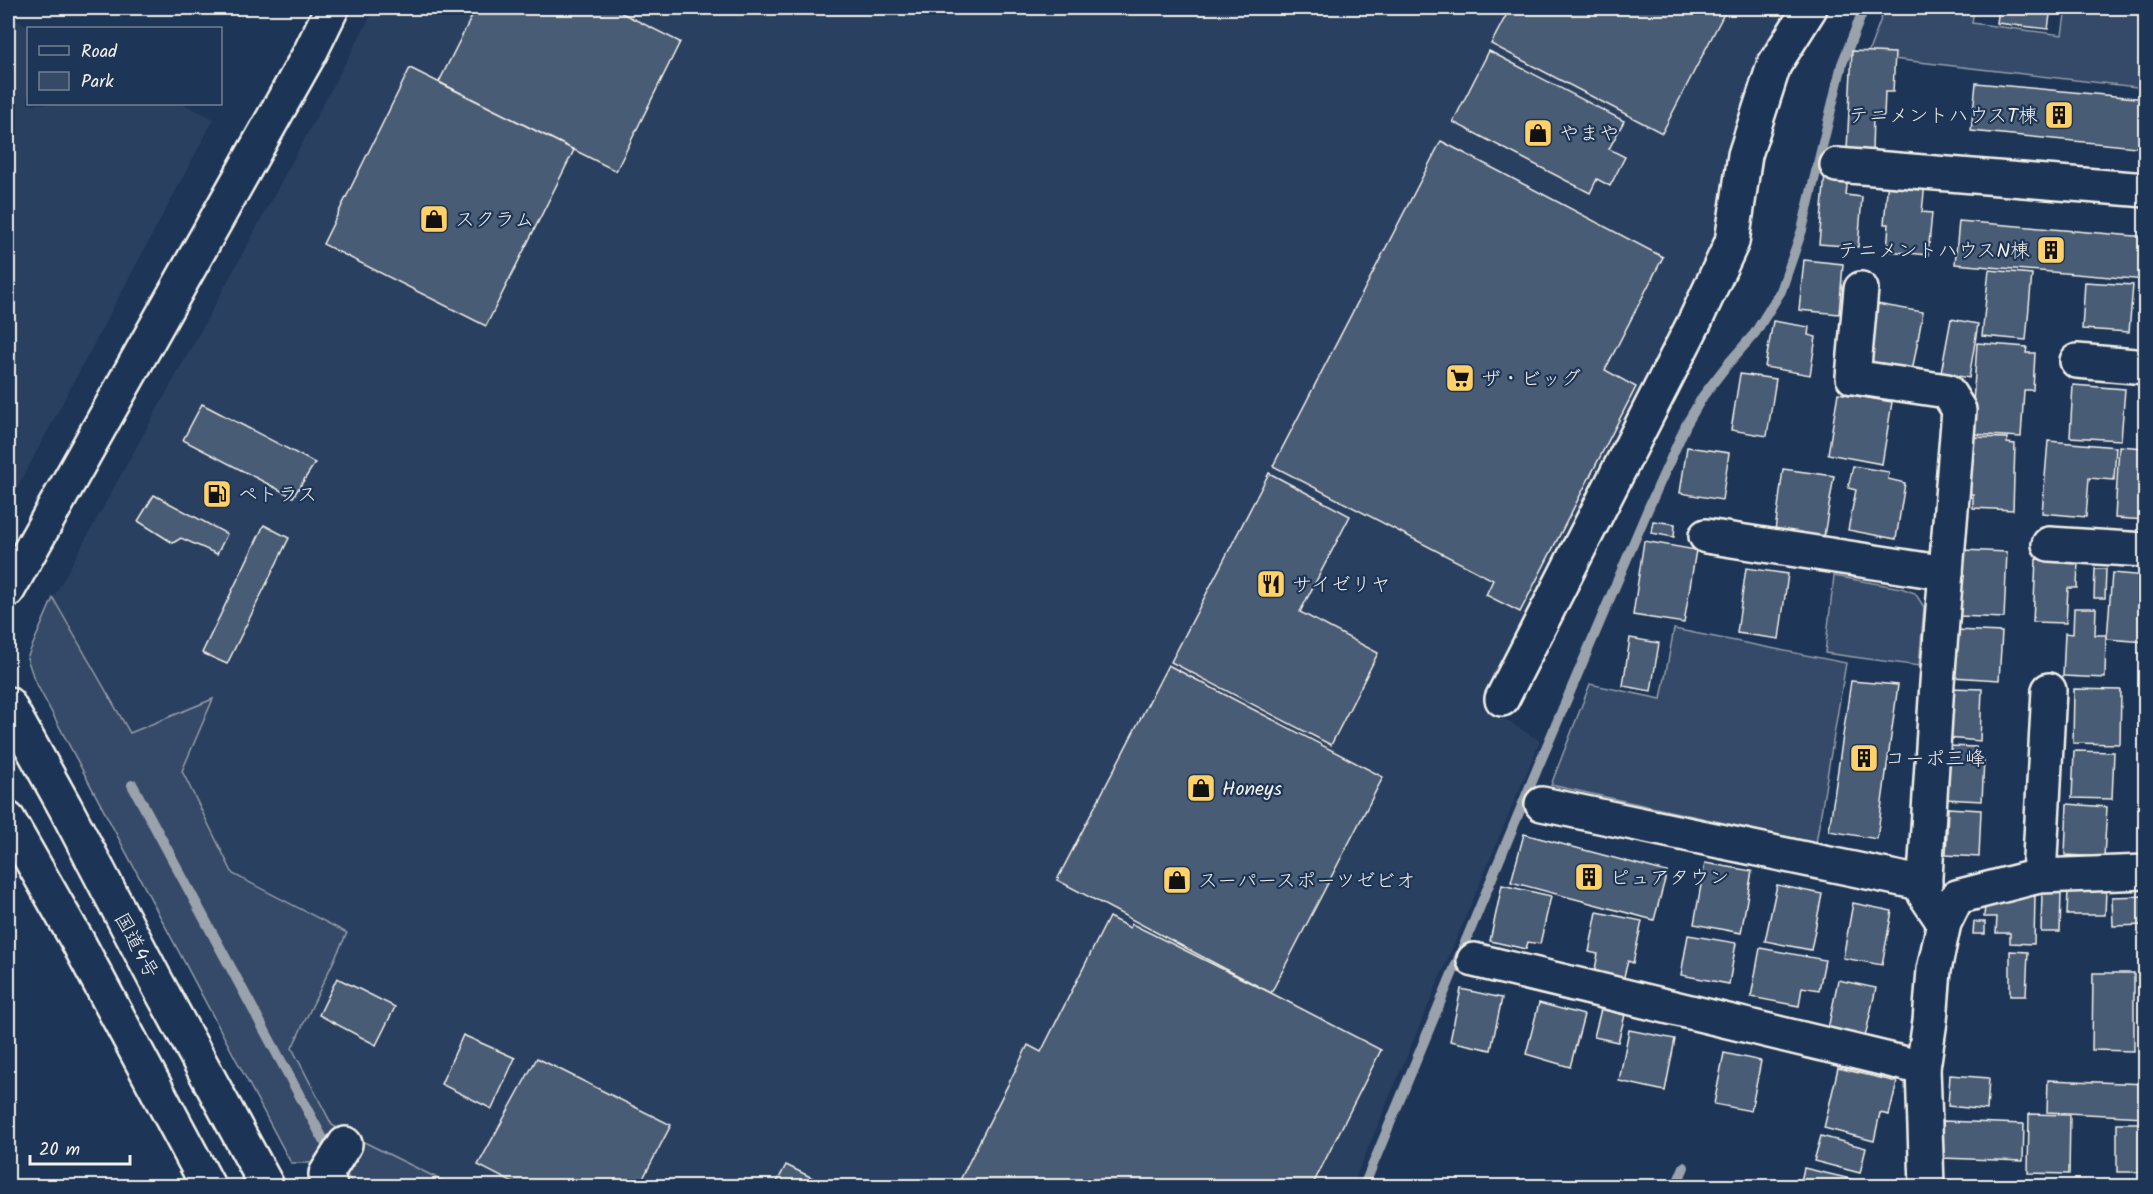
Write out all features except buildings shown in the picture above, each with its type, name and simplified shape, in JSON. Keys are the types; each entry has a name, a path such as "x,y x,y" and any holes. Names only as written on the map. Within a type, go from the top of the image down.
{"main road":[{"path":"8,590 310,54 333,8"},
{"path":"1502,699 1696,319 1732,242 1745,155 1774,65 1810,8"},
{"path":"1837,165 2145,190"},
{"path":"1861,288 1853,377 1947,391 1959,410 1936,683 1924,893 1944,923"},
{"path":"2077,362 2145,367"},
{"path":"1706,536 1946,573"},
{"path":"2049,544 2145,550"},
{"path":"2039,876 2049,690"},
{"name":"国道4号","path":"8,704 267,1186"},
{"path":"1542,804 1925,884"},
{"path":"8,819 78,942 208,1186"},
{"path":"1927,1186 1923,1068 1934,970 1944,923 1957,897 2039,876 2145,872"},
{"path":"1474,960 1923,1068"},
{"path":"330,1186 326,1174 345,1144"}],"shaded area":[{"path":"375,8 1810,8 1747,95 1730,143 1722,212 1713,256 1482,705 1540,741 1352,1186 452,1186 332,1125 292,1048 347,933 233,874 182,771 212,699 130,733 53,598"},
{"path":"8,16 30,27 27,27 27,105 185,105 214,119 8,505"}],"green space":[{"path":"1885,8 1974,8 1972,23 2062,35 2066,8 2145,8 2145,88 1867,56"},
{"path":"1834,576 1901,588 1915,593 1924,607 1919,666 1825,653"},
{"path":"53,598 130,733 213,699 182,771 233,874 347,933 292,1048 332,1125 339,1129 318,1163 291,1163 34,679 27,658","holes":["135,780 329,1141 325,1146 128,785"]},
{"path":"1674,629 1846,663 1816,843 1551,785 1590,684 1661,699"},
{"path":"360,1140 453,1186 355,1186 345,1173"}],"waterway":[{"path":"1364,1186 1538,767 1686,425 1703,396 1755,333 1781,291 1802,230 1842,64 1864,8"},
{"path":"132,785 325,1143"},
{"path":"1676,1186 1684,1167"}],"place":[{"name":"テニメントハウスT棟","path":"2059,115"},
{"name":"やまや","path":"1538,133"},
{"name":"スクラム","path":"434,219"},
{"name":"テニメントハウスN棟","path":"2051,250"},
{"name":"ザ・ビッグ","path":"1460,378"},
{"name":"ペトラス","path":"217,494"},
{"name":"サイゼリヤ","path":"1271,584"},
{"name":"コーポ三峰","path":"1864,758"},
{"name":"Honeys","path":"1201,788"},
{"name":"ピュアタウン","path":"1589,877"},
{"name":"スーパースポーツゼビオ","path":"1177,880"}]}
